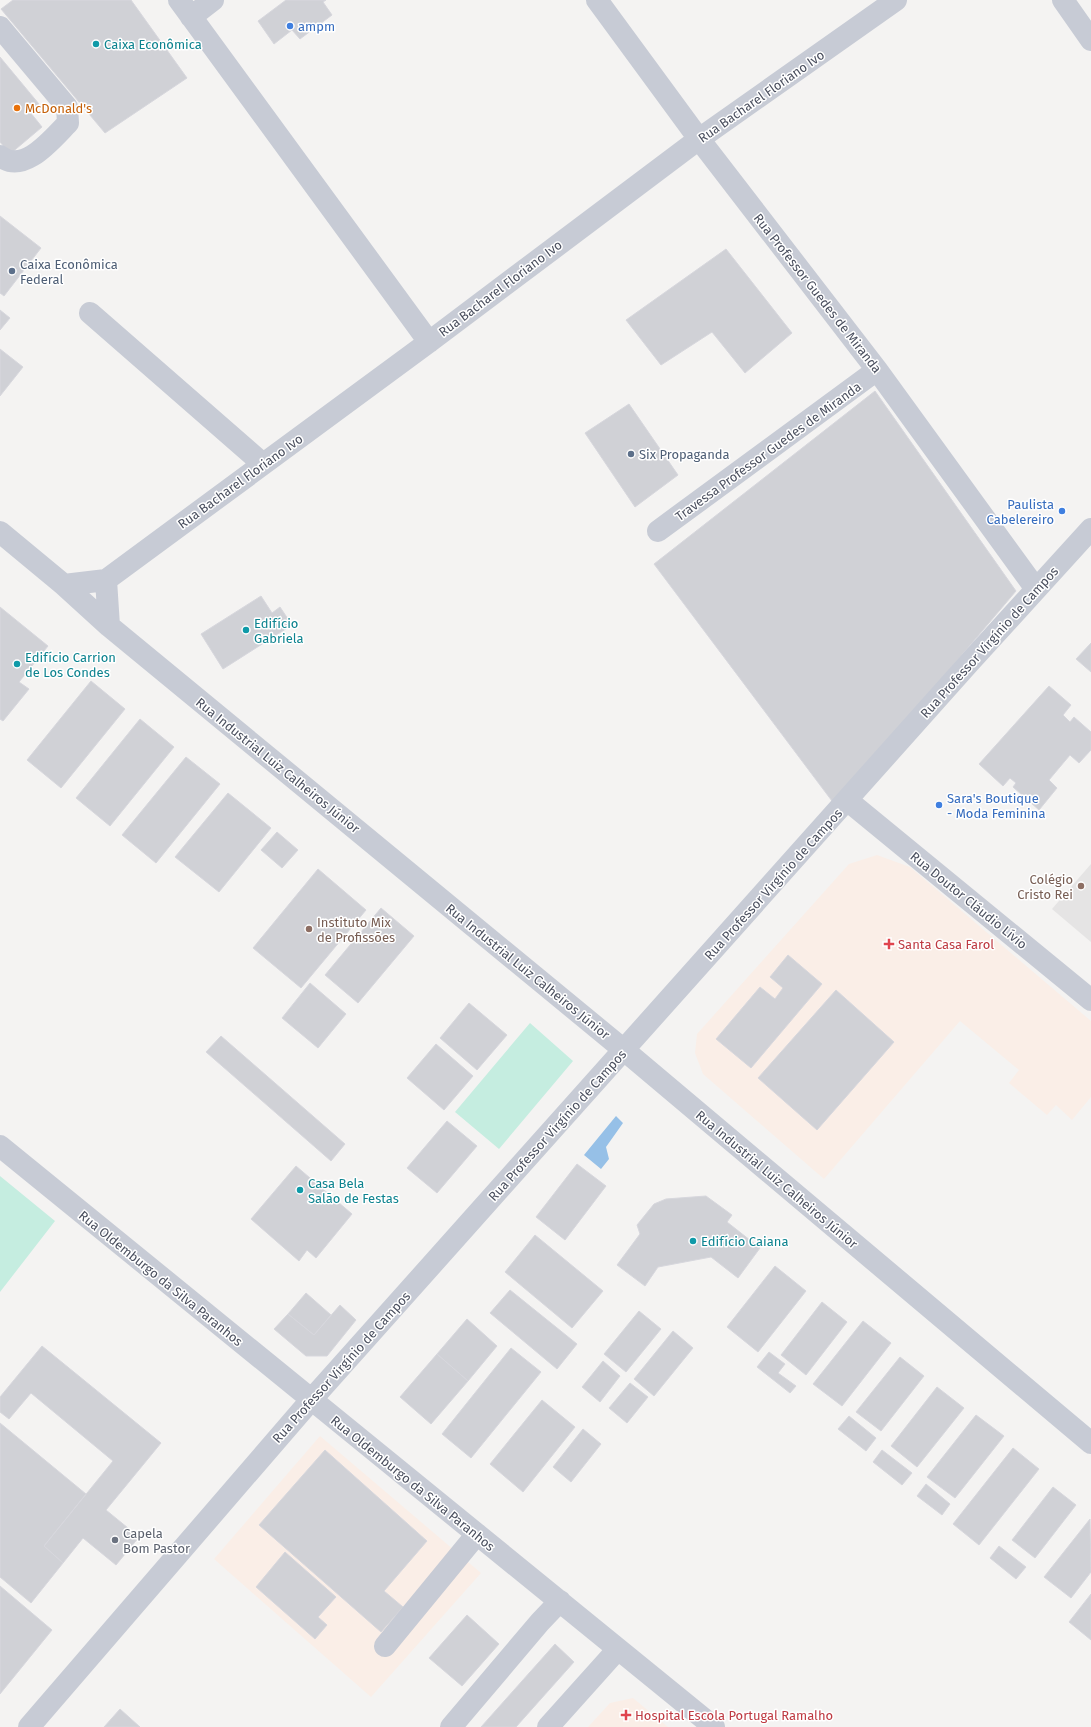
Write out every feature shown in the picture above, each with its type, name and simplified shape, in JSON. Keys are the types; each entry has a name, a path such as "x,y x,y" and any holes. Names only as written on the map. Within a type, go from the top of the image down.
{"street":[{"path":"213,0 185,8 429,342"},
{"name":"Rua Professor Guedes de Miranda","path":"597,0 699,139 877,370 1036,589"},
{"name":"Rua Bacharel Floriano Ivo","path":"64,585 106,580 429,342 699,139 896,0"},
{"path":"1063,0 1091,40"},
{"path":"0,27 67,107 68,123 33,156 17,162 6,161 0,156"},
{"path":"90,313 263,464"},
{"name":"Travessa Professor Guedes de Miranda","path":"658,531 877,370"},
{"name":"Rua Professor Virgínio de Campos","path":"30,1727 311,1400 1091,529"},
{"name":"Rua Industrial Luiz Calheiros Júnior","path":"0,532 64,585 109,626 624,1050 1091,1443"},
{"path":"106,580 109,626"},
{"name":"Rua Doutor Cláudio Lívio","path":"847,800 1091,1000"},
{"name":"Rua Oldemburgo da Silva Paranhos","path":"0,1146 714,1727"},
{"path":"385,1646 477,1534"},
{"path":"451,1727 540,1622 560,1601"},
{"path":"548,1727 618,1649"}],"shaded area":[{"name":"Santa Casa Farol","path":"877,855 910,867 1091,1021 1091,1097 1072,1120 1056,1105 1047,1115 1009,1083 1019,1070 960,1021 824,1179 703,1074 695,1053 697,1034 849,864"},
{"name":"Colégio Cristo Rei","path":"1091,864 1091,942 1052,909"},
{"path":"320,1436 481,1573 371,1697 214,1559"},
{"name":"Hospital Escola Portugal Ramalho","path":"633,1698 668,1727 588,1727 610,1703"}],"green space":[{"path":"530,1023 573,1061 499,1149 455,1112"},
{"path":"0,1176 55,1221 0,1292"}],"water":[{"path":"616,1116 623,1123 606,1147 609,1159 601,1169 584,1155"}],"building":[{"name":"Caixa Econômica","path":"13,0 131,0 187,78 105,133 1,9"},
{"name":"ampm","path":"286,0 326,0 323,2 332,15 300,39 292,30 274,44 258,21"},
{"name":"McDonald's","path":"0,57 39,104 30,112 42,127 10,154 0,142"},
{"name":"Caixa Econômica Federal","path":"0,216 41,248 4,296 0,293"},
{"path":"726,249 792,333 745,373 712,332 661,365 626,320"},
{"path":"0,310 10,318 0,330"},
{"path":"0,349 23,367 0,396"},
{"path":"875,391 1016,591 835,805 654,564"},
{"name":"Six Propaganda","path":"629,404 678,475 635,507 585,433"},
{"name":"Edifício Gabriela","path":"261,596 272,613 280,607 292,625 223,669 201,634"},
{"name":"Edifício Carrion de Los Condes","path":"0,607 48,646 19,682 29,689 3,721 0,719"},
{"path":"1091,643 1091,672 1076,659"},
{"path":"91,681 125,709 61,788 27,760"},
{"path":"1049,686 1071,705 1063,715 1070,722 1074,717 1091,732 1091,750 1079,763 1070,755 1049,780 1057,788 1039,810 1013,787 1016,783 1010,778 1003,786 979,764"},
{"path":"140,719 174,747 110,826 76,798"},
{"path":"186,757 220,784 156,863 122,835"},
{"path":"228,793 271,828 219,892 175,857"},
{"path":"277,832 298,850 282,868 261,850"},
{"name":"Instituto Mix de Profissões","path":"318,869 366,910 301,988 253,948"},
{"path":"381,908 414,936 358,1003 325,975"},
{"path":"788,955 822,984 751,1068 716,1039 760,987 775,999 783,988 770,977"},
{"path":"310,983 346,1014 318,1048 282,1018"},
{"path":"836,990 894,1042 817,1130 758,1078"},
{"path":"469,1003 507,1035 477,1070 440,1038"},
{"path":"221,1036 345,1144 331,1161 206,1052"},
{"path":"436,1044 473,1076 444,1110 407,1078"},
{"path":"447,1121 477,1146 437,1193 407,1168"},
{"path":"577,1164 606,1186 565,1240 536,1217"},
{"name":"Casa Bela Salão de Festas","path":"296,1166 352,1214 316,1258 307,1250 299,1261 251,1219"},
{"name":"Edifício Caiana","path":"706,1196 732,1215 727,1222 760,1248 738,1278 711,1257 658,1267 645,1286 617,1265 640,1234 637,1225 654,1204 666,1199"},
{"path":"535,1235 603,1291 572,1328 505,1272"},
{"path":"775,1266 806,1291 758,1352 727,1327"},
{"path":"510,1290 577,1344 557,1369 490,1313"},
{"path":"306,1293 331,1315 314,1335 288,1314"},
{"path":"822,1302 847,1322 806,1375 781,1355"},
{"path":"340,1305 356,1320 327,1356 306,1356 274,1329 288,1314 314,1335"},
{"path":"639,1311 661,1329 626,1372 604,1354"},
{"path":"467,1319 497,1346 468,1381 437,1354"},
{"path":"863,1321 891,1343 842,1406 813,1384"},
{"path":"673,1331 693,1348 654,1396 634,1379"},
{"path":"42,1346 161,1443 106,1510 139,1537 116,1565 83,1538 63,1563 44,1546 113,1461 31,1393 9,1419 0,1412 0,1397"},
{"path":"511,1348 541,1372 471,1458 442,1434"},
{"path":"769,1352 785,1364 778,1373 796,1386 790,1393 757,1367"},
{"path":"437,1354 468,1381 431,1424 400,1397"},
{"path":"900,1357 924,1376 881,1431 856,1412"},
{"path":"603,1361 620,1376 600,1402 582,1387"},
{"path":"630,1383 648,1397 627,1423 609,1408"},
{"path":"937,1387 964,1408 917,1467 891,1446"},
{"path":"542,1400 575,1427 523,1492 490,1464"},
{"path":"976,1415 1004,1436 955,1498 927,1477"},
{"path":"849,1416 876,1438 866,1451 838,1429"},
{"path":"0,1423 86,1494 44,1546 63,1563 31,1603 0,1577"},
{"path":"583,1429 601,1444 571,1482 553,1467"},
{"path":"1013,1448 1039,1469 979,1545 953,1524"},
{"path":"325,1450 427,1541 384,1591 403,1607 381,1632 259,1525"},
{"path":"882,1450 912,1473 902,1485 873,1462"},
{"path":"926,1484 950,1504 942,1515 917,1496"},
{"path":"1053,1487 1076,1505 1035,1558 1012,1540"},
{"path":"1090,1519 1091,1572 1071,1598 1044,1577"},
{"path":"999,1546 1026,1567 1016,1579 990,1558"},
{"path":"285,1552 336,1597 318,1617 327,1625 315,1639 256,1587"},
{"path":"0,1586 52,1630 0,1694"},
{"path":"1091,1594 1091,1640 1069,1622"},
{"path":"467,1615 499,1644 462,1686 429,1658"},
{"path":"555,1644 574,1662 516,1727 481,1727"},
{"path":"120,1709 140,1727 104,1727"}],"place":[{"name":"ampm","path":"290,26"},
{"name":"Caixa Econômica","path":"96,44"},
{"name":"McDonald's","path":"17,108"},
{"name":"Caixa Econômica Federal","path":"12,271"},
{"name":"Six Propaganda","path":"631,454"},
{"name":"Paulista Cabelereiro","path":"1062,511"},
{"name":"Edifício Gabriela","path":"246,630"},
{"name":"Edifício Carrion de Los Condes","path":"17,664"},
{"name":"Sara's Boutique - Moda Feminina","path":"939,805"},
{"name":"Colégio Cristo Rei","path":"1081,886"},
{"name":"Instituto Mix de Profissões","path":"309,929"},
{"name":"Santa Casa Farol","path":"889,944"},
{"name":"Casa Bela Salão de Festas","path":"300,1190"},
{"name":"Edifício Caiana","path":"693,1241"},
{"name":"Capela Bom Pastor","path":"115,1540"},
{"name":"Hospital Escola Portugal Ramalho","path":"626,1715"}]}
